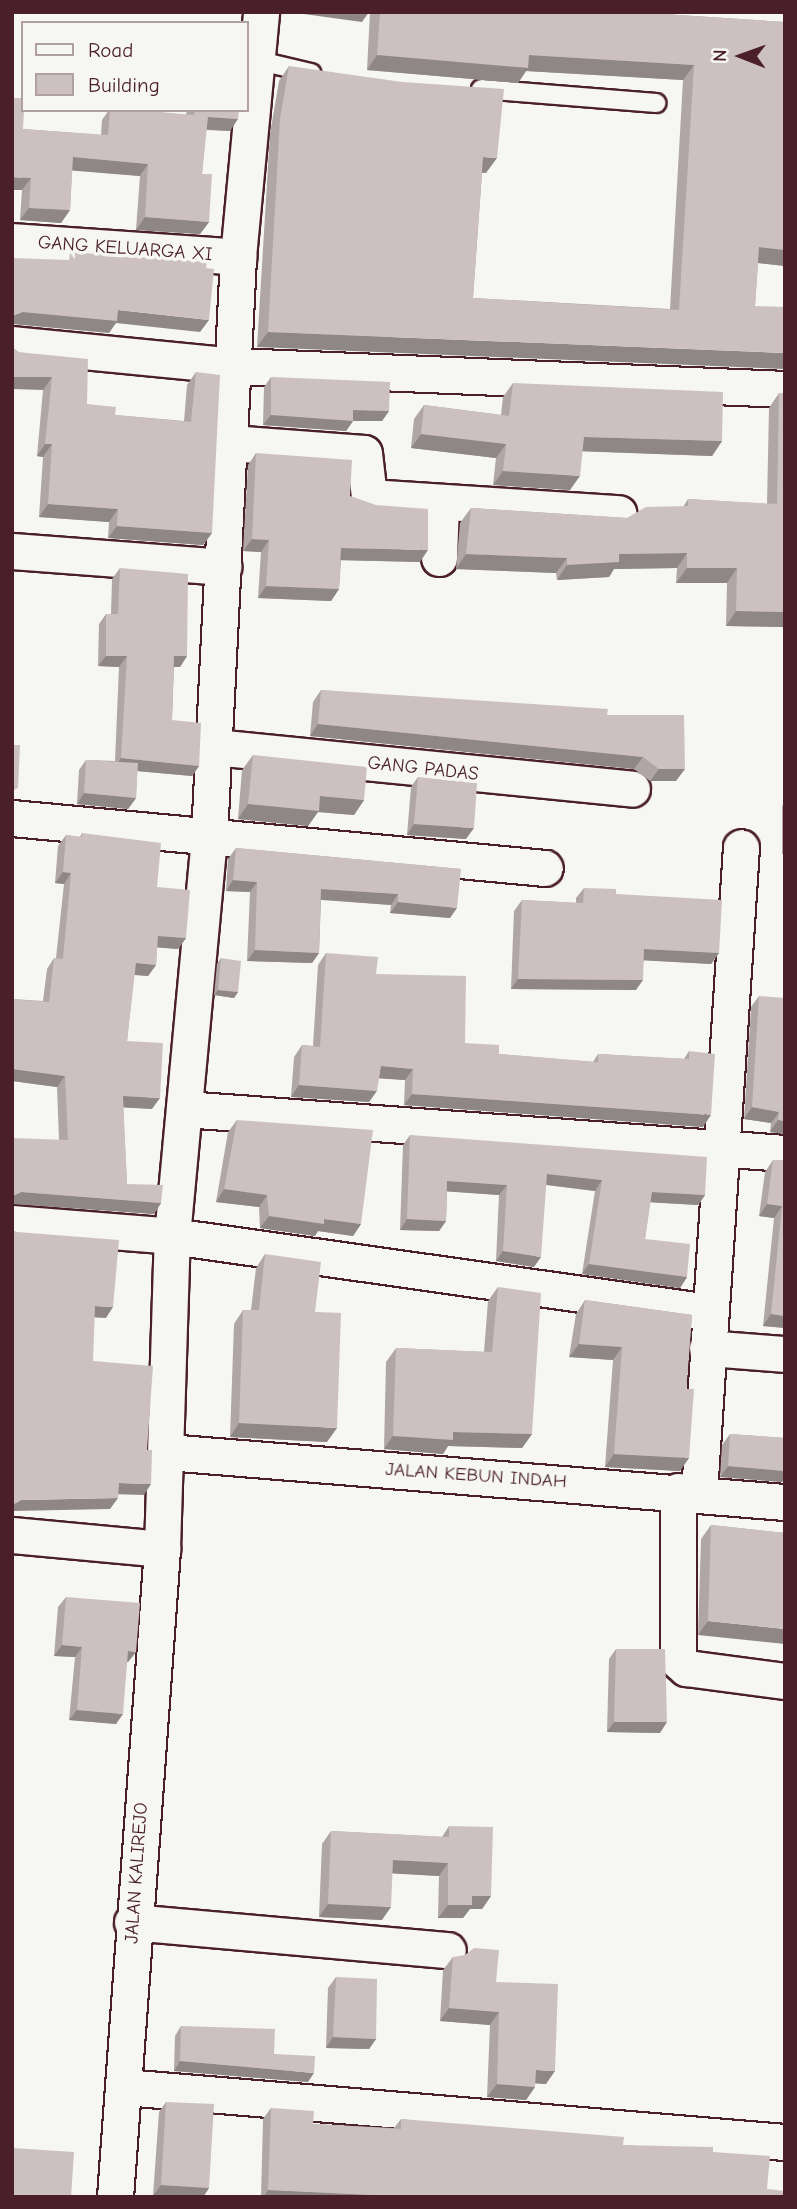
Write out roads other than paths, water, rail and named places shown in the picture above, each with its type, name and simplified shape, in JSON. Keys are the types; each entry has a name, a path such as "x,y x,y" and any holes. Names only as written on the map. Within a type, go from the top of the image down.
{"street":[{"name":"JALAN KALIREJO","path":"115,2197 124,2087 132,1922 162,1549 172,1236 209,836 235,366 238,257 261,12"},
{"name":"GANG KELUARGA XI","path":"12,242 238,257"},
{"path":"12,344 235,366 785,389"},
{"path":"230,443 364,453 369,497 618,513"},
{"path":"439,558 441,503"},
{"path":"12,551 223,567"},
{"name":"GANG PADAS","path":"214,747 632,789"},
{"path":"12,818 545,868"},
{"path":"741,847 718,1147 707,1348 689,1492 678,1661 686,1668 785,1681"},
{"path":"184,1109 785,1153"},
{"path":"12,1223 172,1236 709,1312"},
{"path":"707,1348 785,1354"},
{"name":"JALAN KEBUN INDAH","path":"167,1452 689,1492 785,1502"},
{"path":"12,1535 162,1549"},
{"path":"132,1922 447,1950"},
{"path":"124,2087 785,2142"}],"lane":[{"path":"256,60 334,78"},
{"path":"467,89 656,103"}]}
